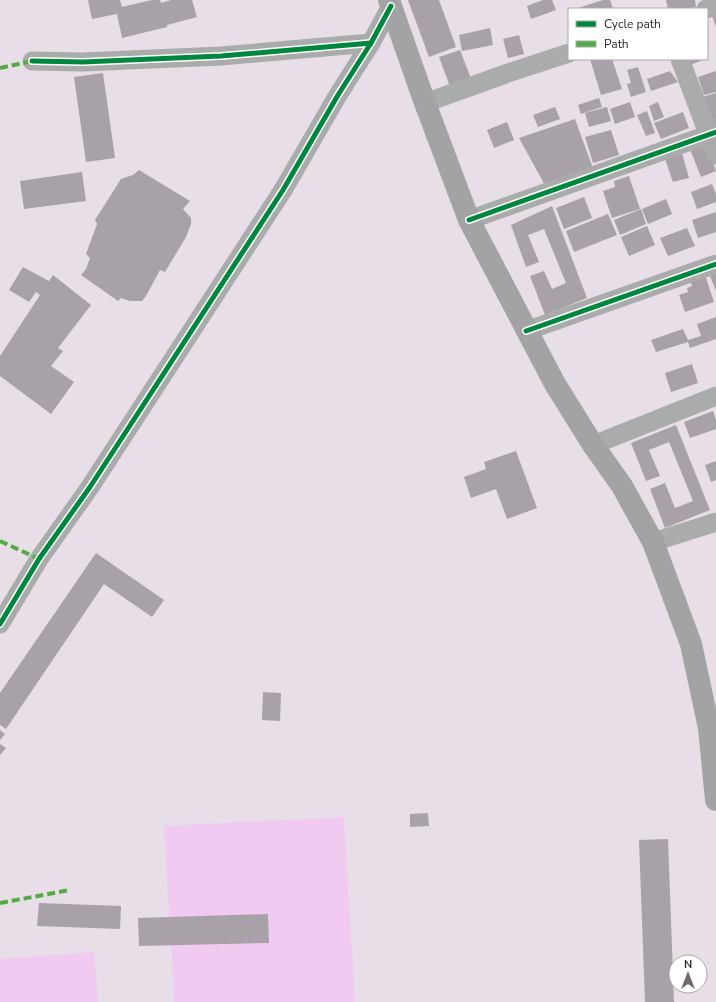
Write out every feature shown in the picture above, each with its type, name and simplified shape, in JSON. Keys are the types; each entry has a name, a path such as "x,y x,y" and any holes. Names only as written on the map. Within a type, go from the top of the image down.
{"main road":[{"path":"390,3 425,104 469,220 555,384 593,445 622,486 653,542 691,644 709,728 716,800"}],"street":[{"path":"0,624 38,559 90,487 279,196 338,96 372,43 390,3"},
{"path":"32,61 83,62 221,56 372,43"},
{"path":"425,104 508,73 568,53"},
{"path":"680,60 712,133 716,155"},
{"path":"469,220 712,133"},
{"path":"526,331 716,264"},
{"path":"593,445 716,396"},
{"path":"653,542 716,522"}],"shaded area":[{"path":"344,817 355,1002 174,1002 164,826"},
{"path":"94,952 98,1002 0,1002 0,959"}],"building":[{"path":"88,0 120,0 122,7 152,0 160,0 161,3 171,0 192,0 197,17 167,25 167,27 122,38 117,14 92,19"},
{"path":"408,0 439,0 456,47 429,57"},
{"path":"543,0 552,0 556,10 531,19 527,6"},
{"path":"603,0 610,0 613,8 578,8"},
{"path":"666,0 695,0 696,7 668,8"},
{"path":"716,14 716,27 712,16"},
{"path":"490,28 493,45 462,51 459,35"},
{"path":"519,35 524,54 508,58 503,39"},
{"path":"460,50 472,81 451,89 439,57"},
{"path":"590,60 612,60 622,89 601,95"},
{"path":"688,60 703,60 690,65"},
{"path":"638,67 646,92 631,97 627,84 631,83 627,70"},
{"path":"670,71 678,82 651,91 647,79"},
{"path":"716,71 716,92 704,95 698,77"},
{"path":"103,73 115,158 86,162 74,77"},
{"path":"716,93 716,127 702,97"},
{"path":"599,98 602,107 581,114 578,105"},
{"path":"630,102 635,117 615,124 610,109"},
{"path":"658,102 664,117 654,121 649,106"},
{"path":"555,107 560,119 538,127 533,115"},
{"path":"607,107 611,121 589,127 585,113"},
{"path":"647,111 655,133 646,136 637,115"},
{"path":"683,112 689,128 661,139 654,123"},
{"path":"575,119 594,171 546,187 519,138"},
{"path":"507,122 514,140 494,148 487,130"},
{"path":"611,130 619,155 593,163 585,137"},
{"path":"705,143 716,171 701,177 690,149"},
{"path":"682,153 689,178 673,182 664,156"},
{"path":"139,170 190,201 183,209 191,218 191,224 186,237 165,272 160,270 142,301 130,301 121,298 118,301 81,275 86,269 90,258 86,254 97,224 95,220 121,179 133,175"},
{"path":"82,172 86,201 24,209 20,181"},
{"path":"629,176 640,209 612,218 603,191 615,187 614,181"},
{"path":"712,184 716,194 716,202 697,209 691,192"},
{"path":"584,197 592,218 564,229 556,208"},
{"path":"666,199 672,214 648,224 642,209"},
{"path":"552,206 587,298 545,315 530,276 544,271 552,289 566,283 544,229 528,235 539,262 526,267 511,225"},
{"path":"641,209 646,224 620,235 614,220"},
{"path":"716,212 716,232 698,238 692,220"},
{"path":"608,214 617,235 574,252 566,231"},
{"path":"647,226 655,245 629,256 621,237"},
{"path":"687,228 695,246 668,256 660,238"},
{"path":"23,267 49,281 53,275 91,305 58,348 63,351 51,366 74,382 51,414 0,376 0,356 40,295 36,292 29,302 9,290"},
{"path":"716,273 716,291 710,276"},
{"path":"705,275 714,302 685,312 679,295 688,292 687,288 692,286 690,280"},
{"path":"716,317 716,339 690,348 688,342 656,352 651,340 683,329 688,340 701,336 697,324"},
{"path":"692,364 698,383 671,392 665,373"},
{"path":"713,411 716,420 716,429 690,438 684,422"},
{"path":"676,425 710,510 665,528 650,489 665,483 675,508 693,501 669,442 649,450 660,476 646,481 631,443"},
{"path":"516,451 537,508 507,519 496,489 471,498 464,477 486,469 484,462"},
{"path":"716,461 716,480 711,482 705,465"},
{"path":"96,553 164,600 152,617 104,584 6,729 0,725 0,693"},
{"path":"263,692 281,693 280,721 262,720"},
{"path":"0,730 5,734 0,740"},
{"path":"0,744 6,748 0,755"},
{"path":"428,813 429,826 410,827 410,814"},
{"path":"668,839 672,954 668,954 668,994 674,994 674,1002 645,1002 639,840"},
{"path":"39,903 121,906 120,929 37,926"},
{"path":"268,914 269,943 139,946 138,918"}],"marked path":[{"path":"0,68 32,61"},
{"path":"0,541 39,559"},
{"path":"0,903 70,890"}],"cycle path":[{"path":"0,624 39,559 90,487 283,190 338,95 371,43 391,6"},
{"path":"32,61 83,62 221,56 371,43"},
{"path":"469,220 716,132"},
{"path":"526,331 716,264"}]}
